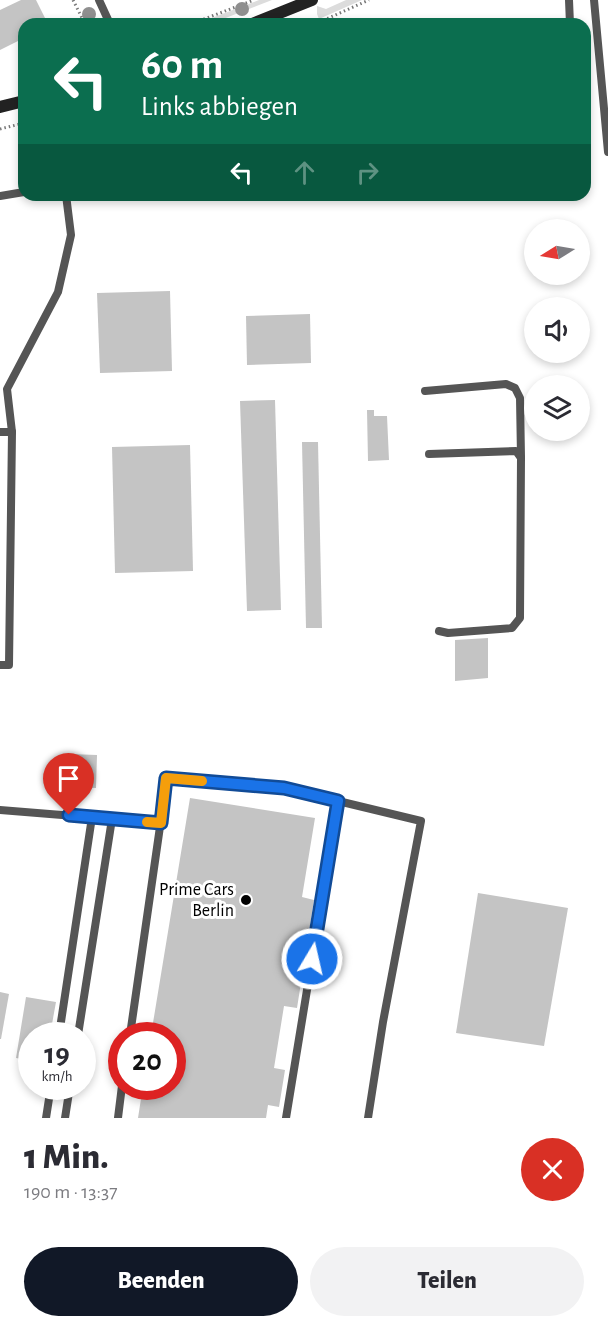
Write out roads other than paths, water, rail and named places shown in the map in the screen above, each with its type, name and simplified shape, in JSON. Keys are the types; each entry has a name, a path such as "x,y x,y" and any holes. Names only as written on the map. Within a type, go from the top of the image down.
{"street":[{"path":"267,18 312,0"},
{"path":"0,107 18,102"}],"lane":[{"path":"99,0 107,18"},
{"path":"568,0 570,18"},
{"path":"594,0 608,152"},
{"path":"0,196 18,193"},
{"path":"0,665 9,665 12,432 7,389 58,292 71,235 67,201"},
{"path":"425,391 506,384 515,388 520,398 520,618 512,628 448,633 439,631"},
{"path":"0,432 12,432"},
{"path":"429,454 516,451 521,458"},
{"path":"132,1022 166,778 284,788 421,821 383,1022 368,1118"},
{"path":"286,1118 338,801"},
{"path":"0,810 161,823"},
{"path":"61,1022 92,817"},
{"path":"80,1022 112,819"},
{"path":"46,1118 49,1100"},
{"path":"65,1118 68,1100"},
{"path":"118,1118 121,1100"}],"place":[{"name":"Prime Cars Berlin","path":"246,900"}]}
